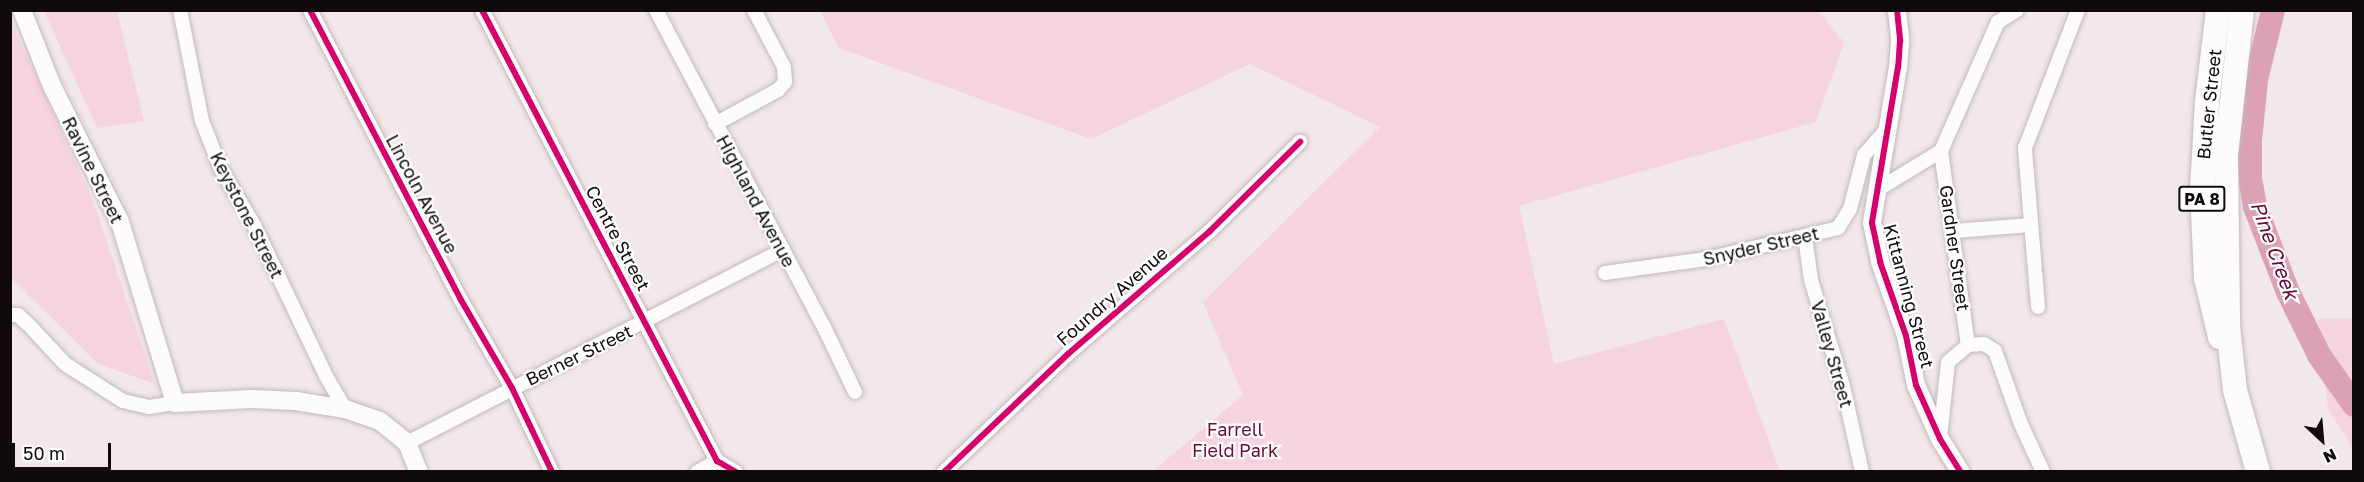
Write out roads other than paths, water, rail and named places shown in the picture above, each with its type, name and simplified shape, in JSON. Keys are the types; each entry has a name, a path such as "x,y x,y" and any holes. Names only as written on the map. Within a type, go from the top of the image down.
{"highway":[{"name":"Butler Street","path":"2218,10 2205,129 2203,230 2210,301 2258,471"},
{"name":"Butler Street","path":"2232,374 2225,182 2228,124 2242,10"}],"street":[{"name":"Ravine Street","path":"22,10 52,86 120,222 175,403"},
{"name":"Keystone Street","path":"180,10 202,121 221,169 255,226 326,376 345,409"},
{"name":"Lincoln Avenue","path":"310,10 460,300 512,388 552,471"},
{"name":"Centre Street","path":"482,10 717,461"},
{"name":"Highland Avenue","path":"656,10 855,392"},
{"path":"715,124 778,90 785,82 784,67 754,10"},
{"name":"Kittanning Street","path":"1897,10 1899,51 1872,223 1880,262 1906,336 1916,385 1940,439 1961,471"},
{"path":"1877,190 1941,151 1998,22 2017,10"},
{"path":"2038,307 2025,148 2078,10"},
{"name":"Snyder Street","path":"1605,273 1706,259 1838,228 1850,208 1864,155 1888,127"},
{"name":"Foundry Avenue","path":"944,471 1068,354 1210,231 1300,142"},
{"name":"Gardner Street","path":"1941,151 1954,231 1968,345"},
{"path":"1954,231 2031,225"},
{"name":"Valley Street","path":"1805,236 1811,280 1843,386 1862,471"},
{"name":"Berner Street","path":"406,443 783,250"},
{"path":"10,315 18,315 65,364 123,401 149,407 175,403 285,400 345,409 380,420 406,443 419,471"},
{"path":"1940,439 1948,362 1968,345 1984,344 1995,351 2021,424 2043,471"},
{"path":"697,471 717,461 736,471"}],"waterway":[{"name":"Pine Creek","path":"2273,10 2256,80 2250,140 2250,178 2255,207 2288,292 2319,355 2354,405"}],"park label":[{"name":"Farrell Field Park","path":"1235,440"}]}
